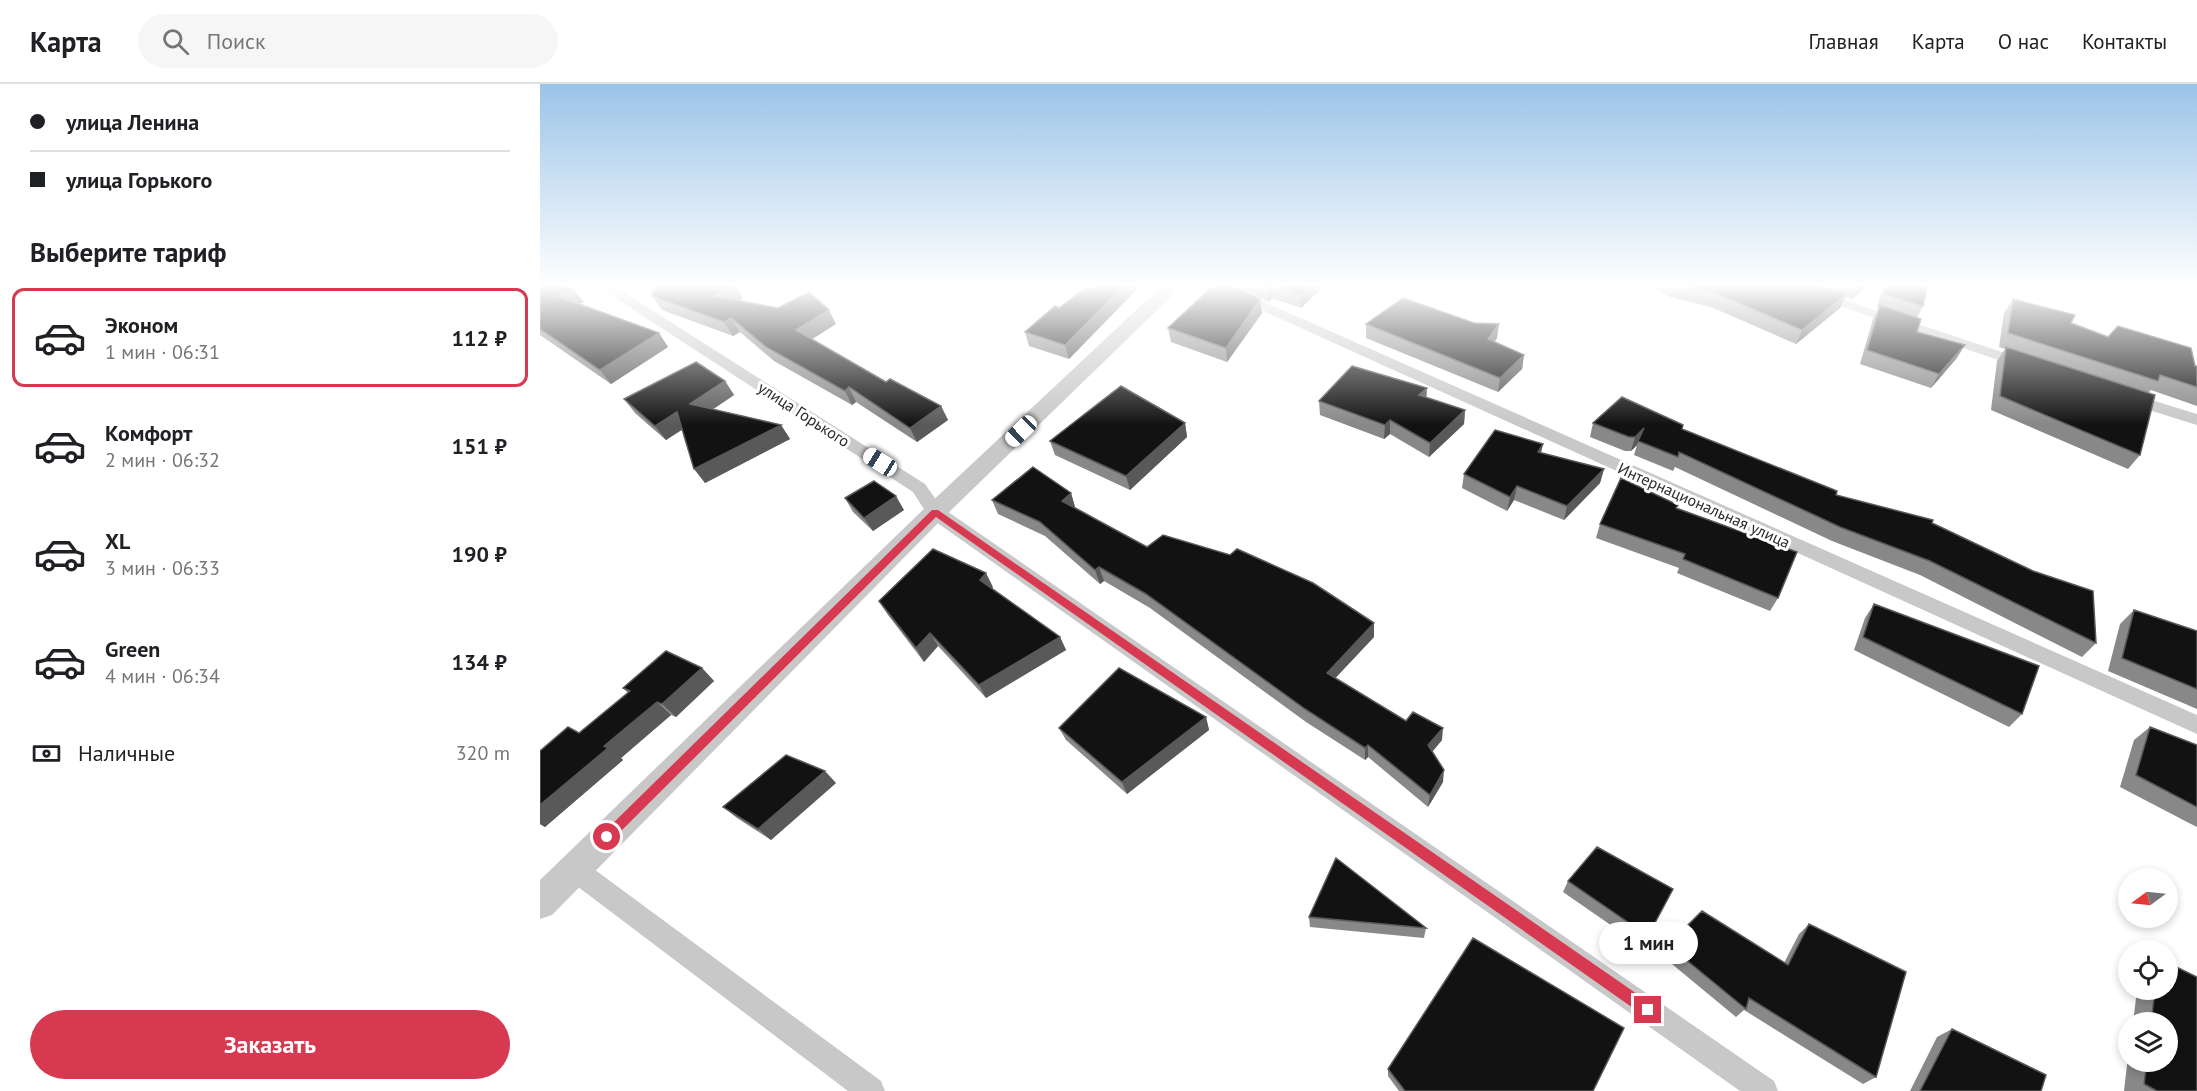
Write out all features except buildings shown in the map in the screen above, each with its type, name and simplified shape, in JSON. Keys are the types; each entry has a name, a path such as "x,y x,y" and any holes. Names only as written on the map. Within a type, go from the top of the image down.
{"street":[{"name":"улица Горького","path":"674,331 919,488 935,512 1764,1091"},
{"path":"540,903 935,512 1126,331"},
{"name":"Интернациональная улица","path":"1316,331 2197,725"},
{"path":"1925,331 2040,369"},
{"path":"2107,391 2197,420"},
{"path":"574,869 871,1091"}],"route":[{"path":"607,837 935,512 1648,1010"}]}
